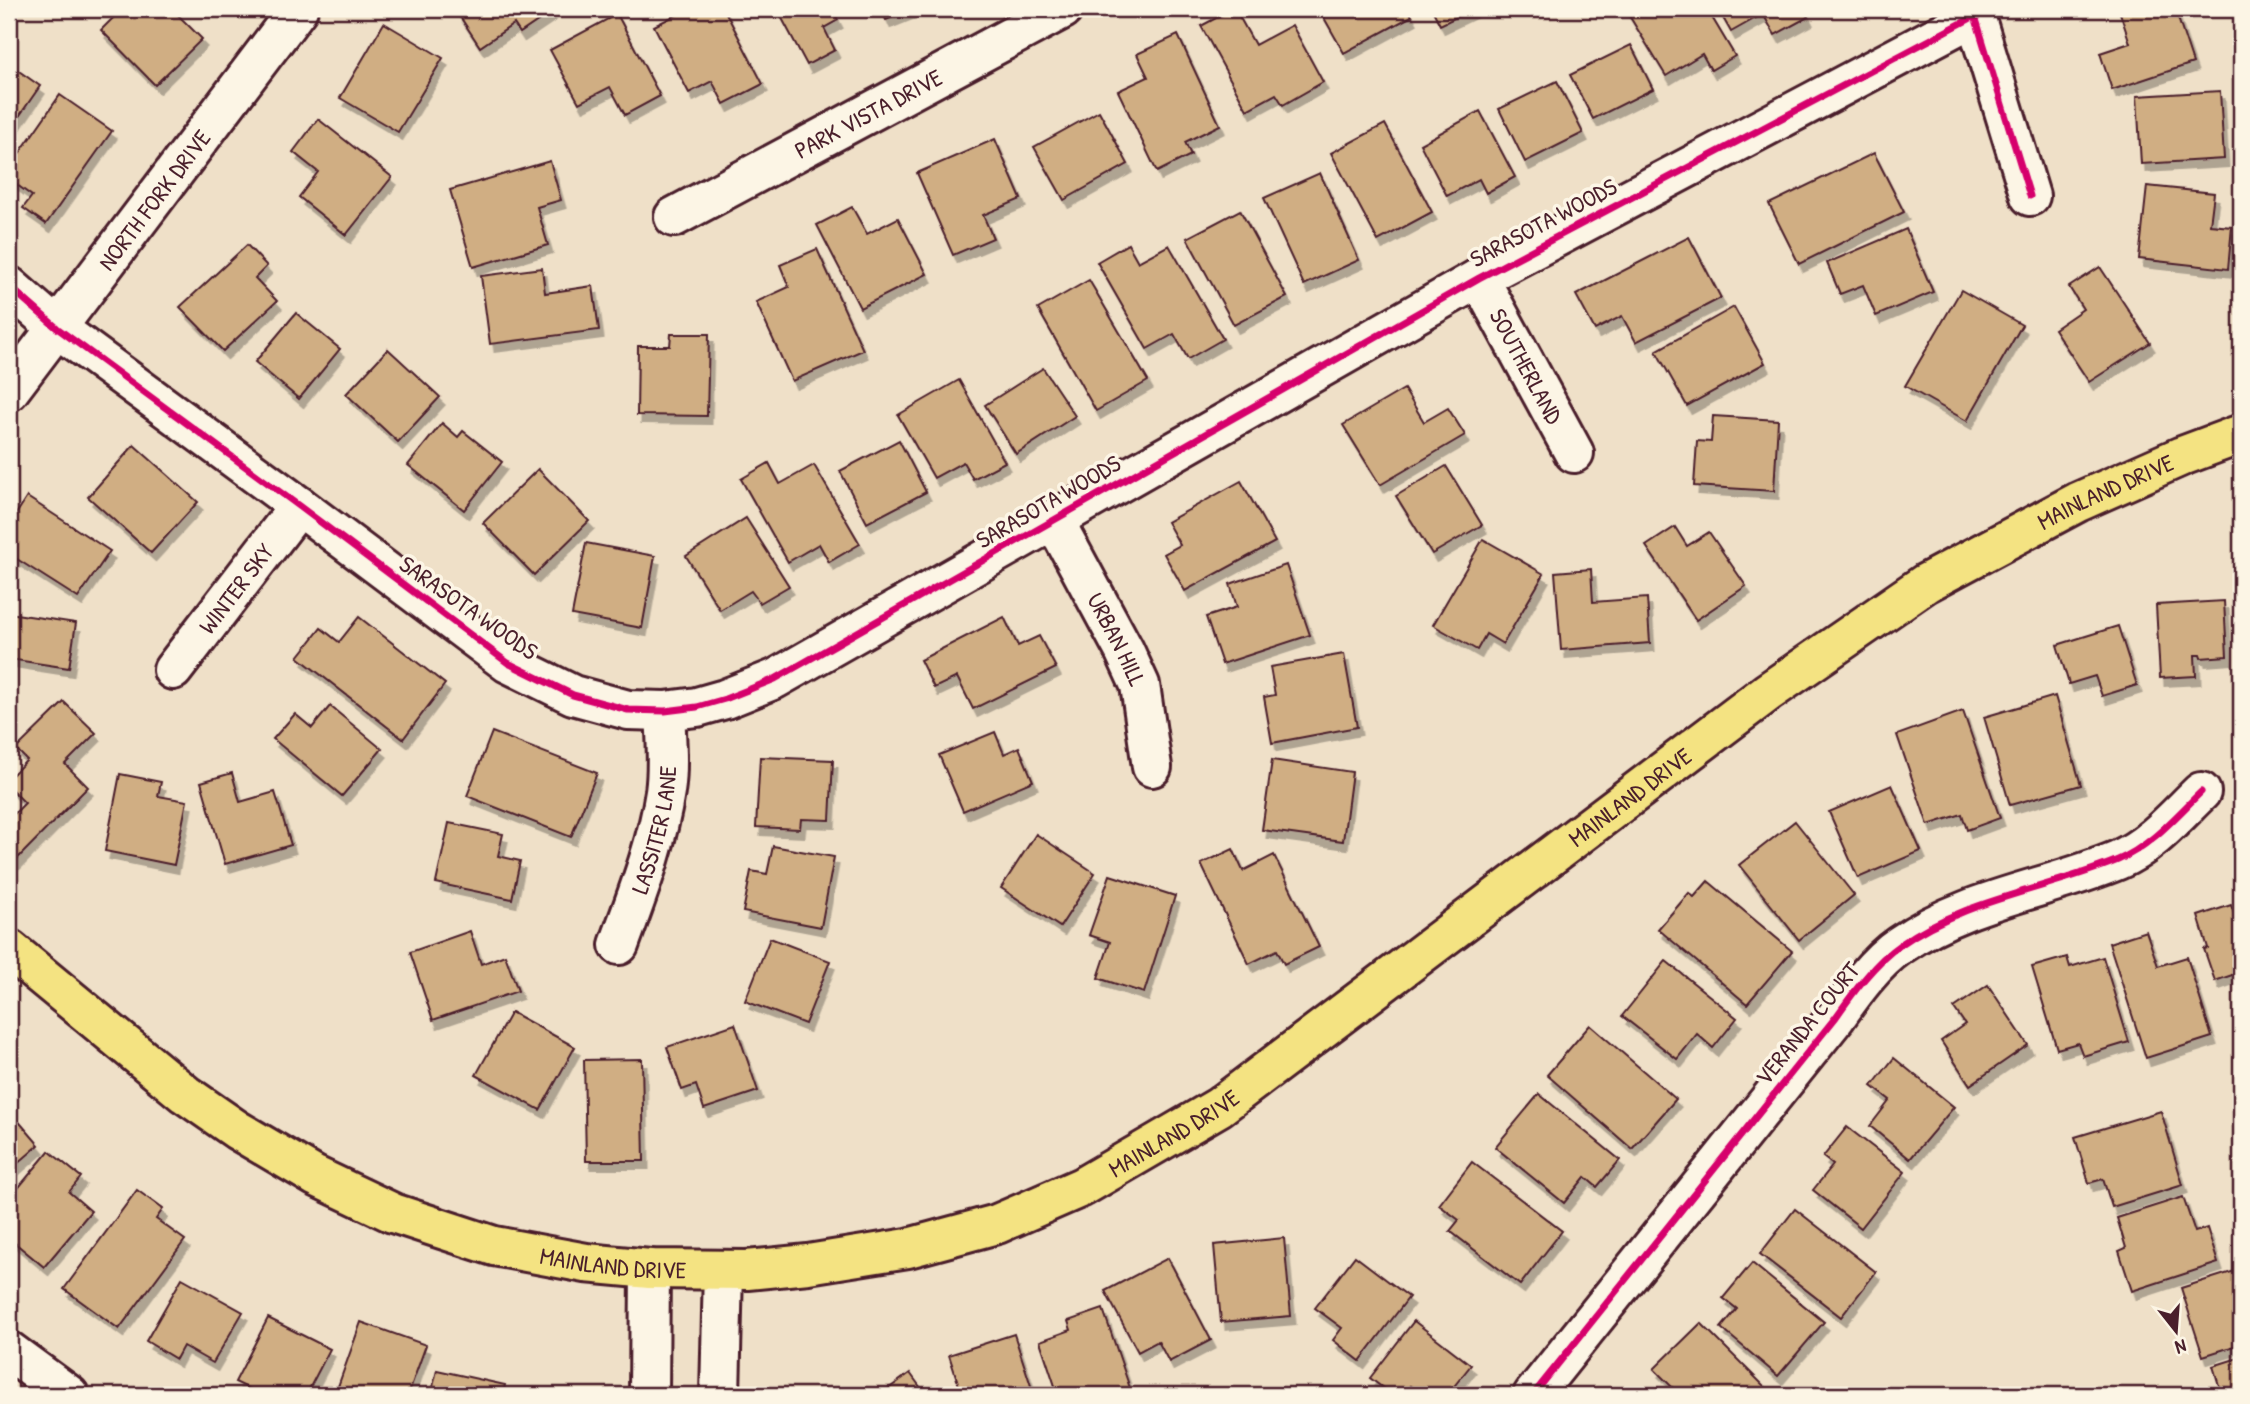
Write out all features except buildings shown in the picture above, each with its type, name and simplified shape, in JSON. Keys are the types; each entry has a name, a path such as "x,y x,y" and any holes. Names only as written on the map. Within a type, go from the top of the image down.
{"main road":[{"name":"MAINLAND DRIVE","path":"9,948 185,1094 237,1130 315,1177 393,1213 495,1246 586,1263 650,1269 747,1270 808,1264 908,1248 998,1224 1082,1187 1219,1107 1768,692 1926,583 2078,502 2241,433"}],"street":[{"name":"NORTH FORK DRIVE","path":"9,391 298,9"},
{"name":"PARK VISTA DRIVE","path":"674,217 1063,9"},
{"name":"SARASOTA WOODS","path":"9,286 57,328 508,663 573,695 628,710 664,711 697,707 725,699 775,679 1479,278 1975,16 2030,196"},
{"name":"SOUTHERLAND","path":"1479,278 1574,453"},
{"name":"WINTER SKY","path":"173,670 299,506"},
{"name":"URBAN HILL","path":"1054,520 1140,685 1152,767"},
{"name":"LASSITER LANE","path":"619,946 651,858 665,790 667,755 664,711"},
{"name":"VERANDA COURT","path":"1532,1395 1856,989 1897,947 1929,927 1976,906 2120,859 2159,833 2201,792"},
{"path":"649,1395 650,1269"},
{"path":"720,1395 723,1270"},
{"path":"9,1351 69,1395"}],"cycle path":[{"path":"9,286 57,328 508,663 573,695 628,710 665,711 697,707 725,699 775,679 1479,278 1975,16 2030,196"},
{"path":"1533,1395 1882,960 1925,929 1951,917 2006,896 2091,870 2130,854 2162,830 2201,792"}]}
